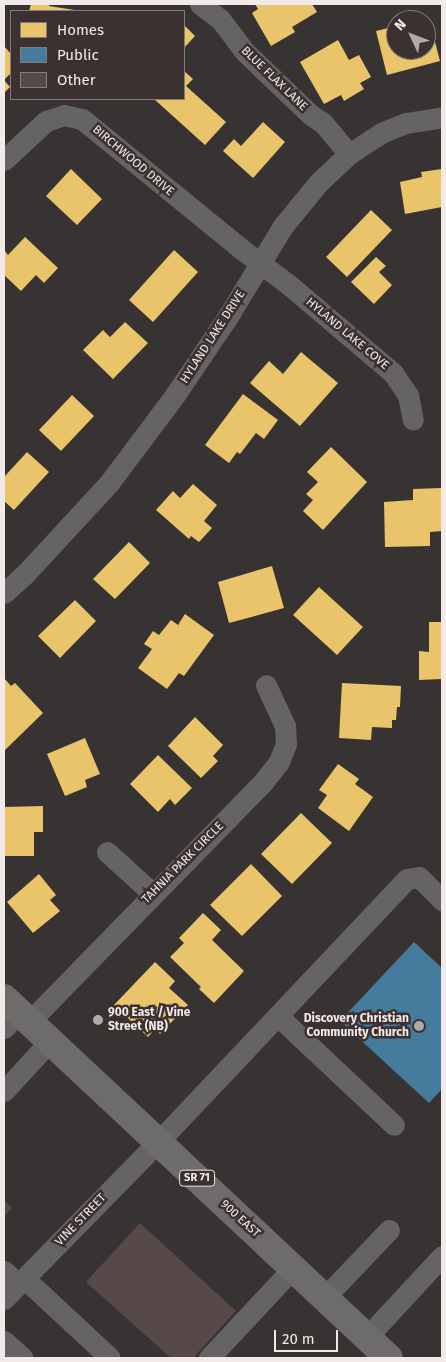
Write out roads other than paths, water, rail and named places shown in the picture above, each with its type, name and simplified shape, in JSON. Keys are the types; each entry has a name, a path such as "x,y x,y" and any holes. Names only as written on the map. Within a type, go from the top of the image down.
{"main road":[{"name":"900 EAST","path":"14,1015 50,1041 389,1358"}],"street":[{"name":"BLUE FLAX LANE","path":"200,4 220,20 245,52 311,115 323,123 349,154"},
{"name":"BIRCHWOOD DRIVE","path":"4,160 46,121 64,115 73,116 101,133 259,263"},
{"name":"HYLAND LAKE DRIVE","path":"4,593 26,573 109,483 175,395 227,318 283,226 319,182 349,154 381,133 406,123 442,117"},
{"name":"HYLAND LAKE COVE","path":"259,263 288,284 393,373 408,395 413,420"},
{"name":"TAHNIA PARK CIRCLE","path":"14,1015 152,893 264,781 279,762 286,744 285,726 266,686"},
{"path":"107,852 152,893"},
{"name":"VINE STREET","path":"12,1283 158,1142 407,879 419,877 442,900"},
{"path":"278,1016 394,1125"},
{"path":"4,1091 50,1041"},
{"path":"324,1298 389,1230"},
{"path":"367,1337 437,1262"},
{"path":"209,1358 293,1268"},
{"path":"12,1283 110,1358"},
{"path":"4,1341 23,1358"}],"place":[{"name":"900 East / Vine Street (NB)","path":"98,1020"},
{"name":"Discovery Christian Community Church","path":"419,1026"}]}
